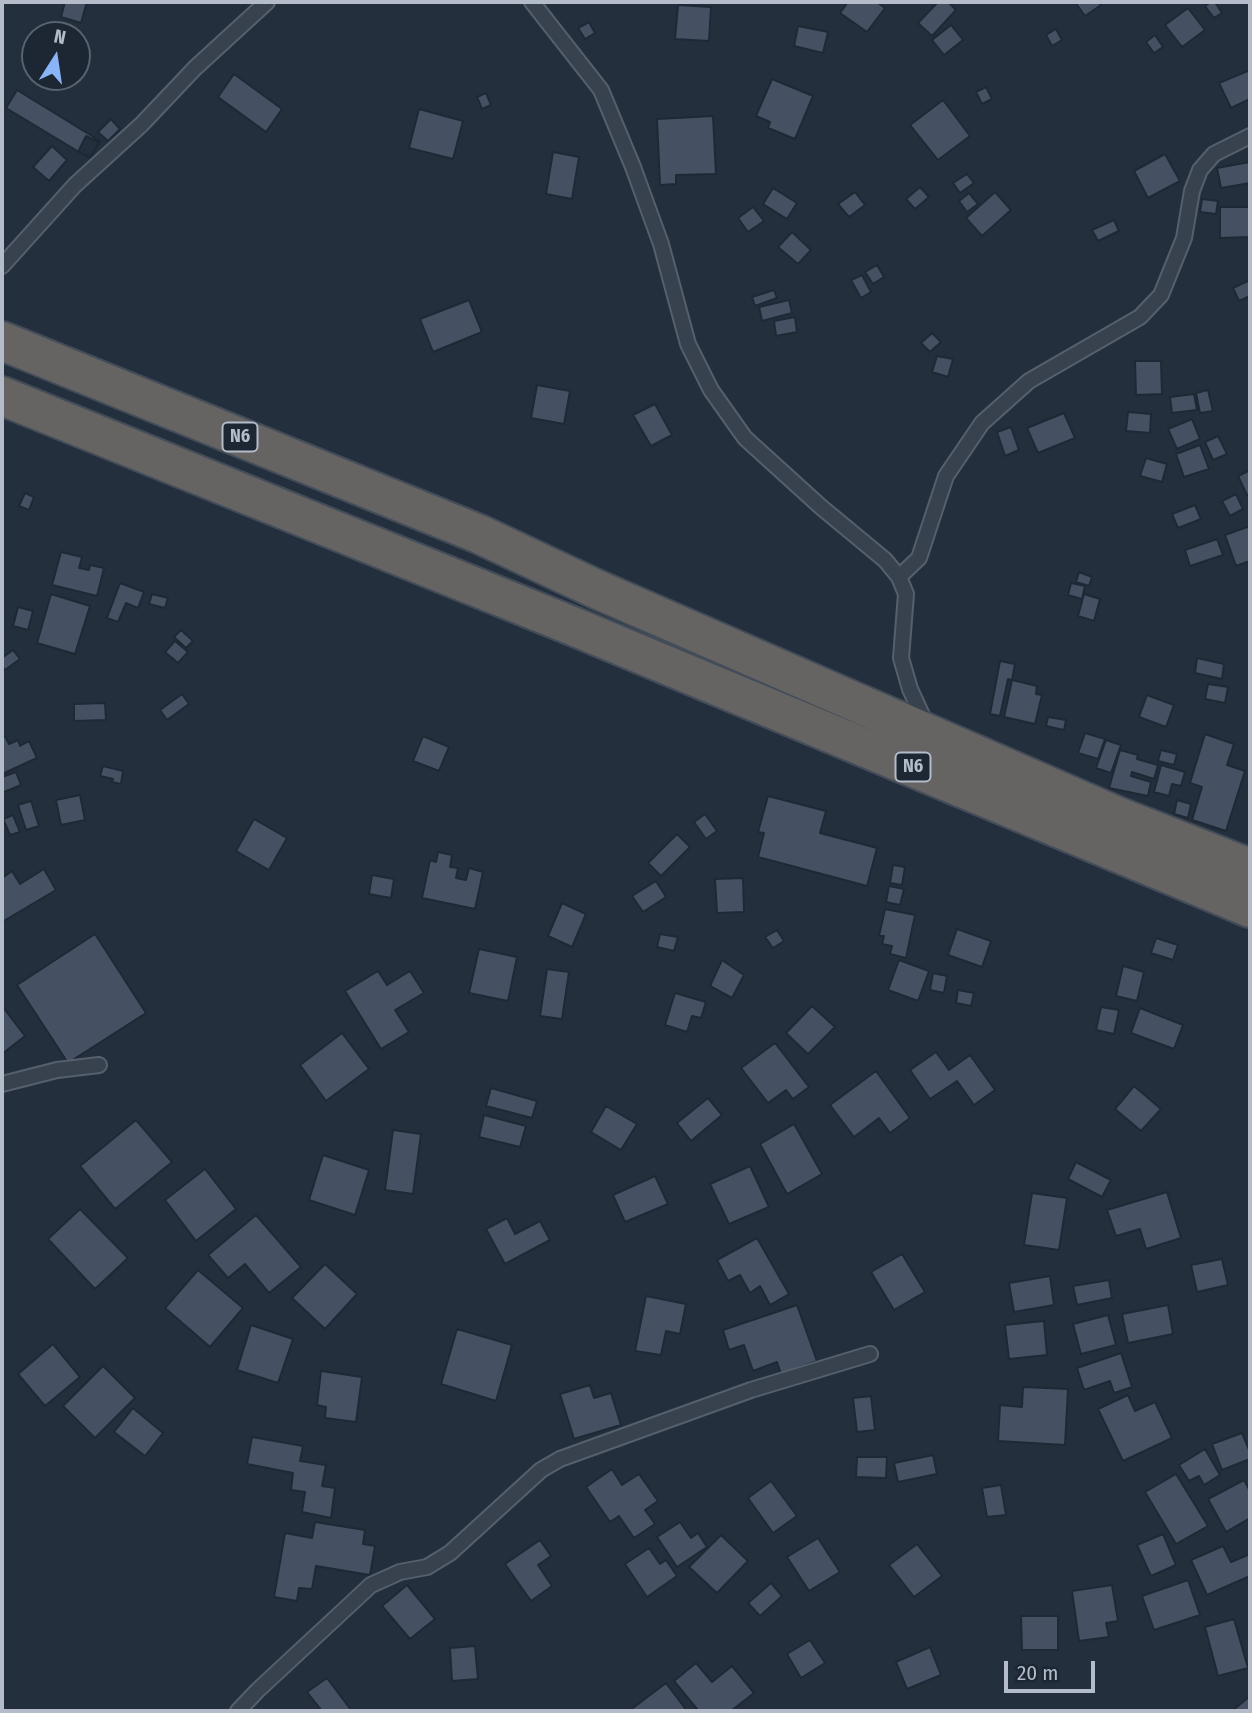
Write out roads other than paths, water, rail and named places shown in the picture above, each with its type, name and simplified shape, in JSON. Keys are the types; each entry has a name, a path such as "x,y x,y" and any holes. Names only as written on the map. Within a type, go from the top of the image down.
{"highway":[{"name":"N6","path":"2,341 479,534 596,589 1117,816 1250,868"},
{"name":"N6","path":"2,396 575,627 1250,908"}],"lane":[{"path":"2,266 75,185 267,2"},
{"path":"532,2 601,90 661,244 688,344 711,390 745,438 885,560 899,577 906,594 901,658 910,689 933,736"},
{"path":"899,577 919,558 946,476 982,423 1029,381 1140,317 1161,295 1184,238 1192,191 1200,170 1214,154 1250,136"},
{"path":"2,1084 57,1070 99,1065"},
{"path":"238,1711 371,1585 400,1572 427,1567 450,1553 517,1491 550,1465 604,1442 686,1416 751,1391 870,1354"}]}
